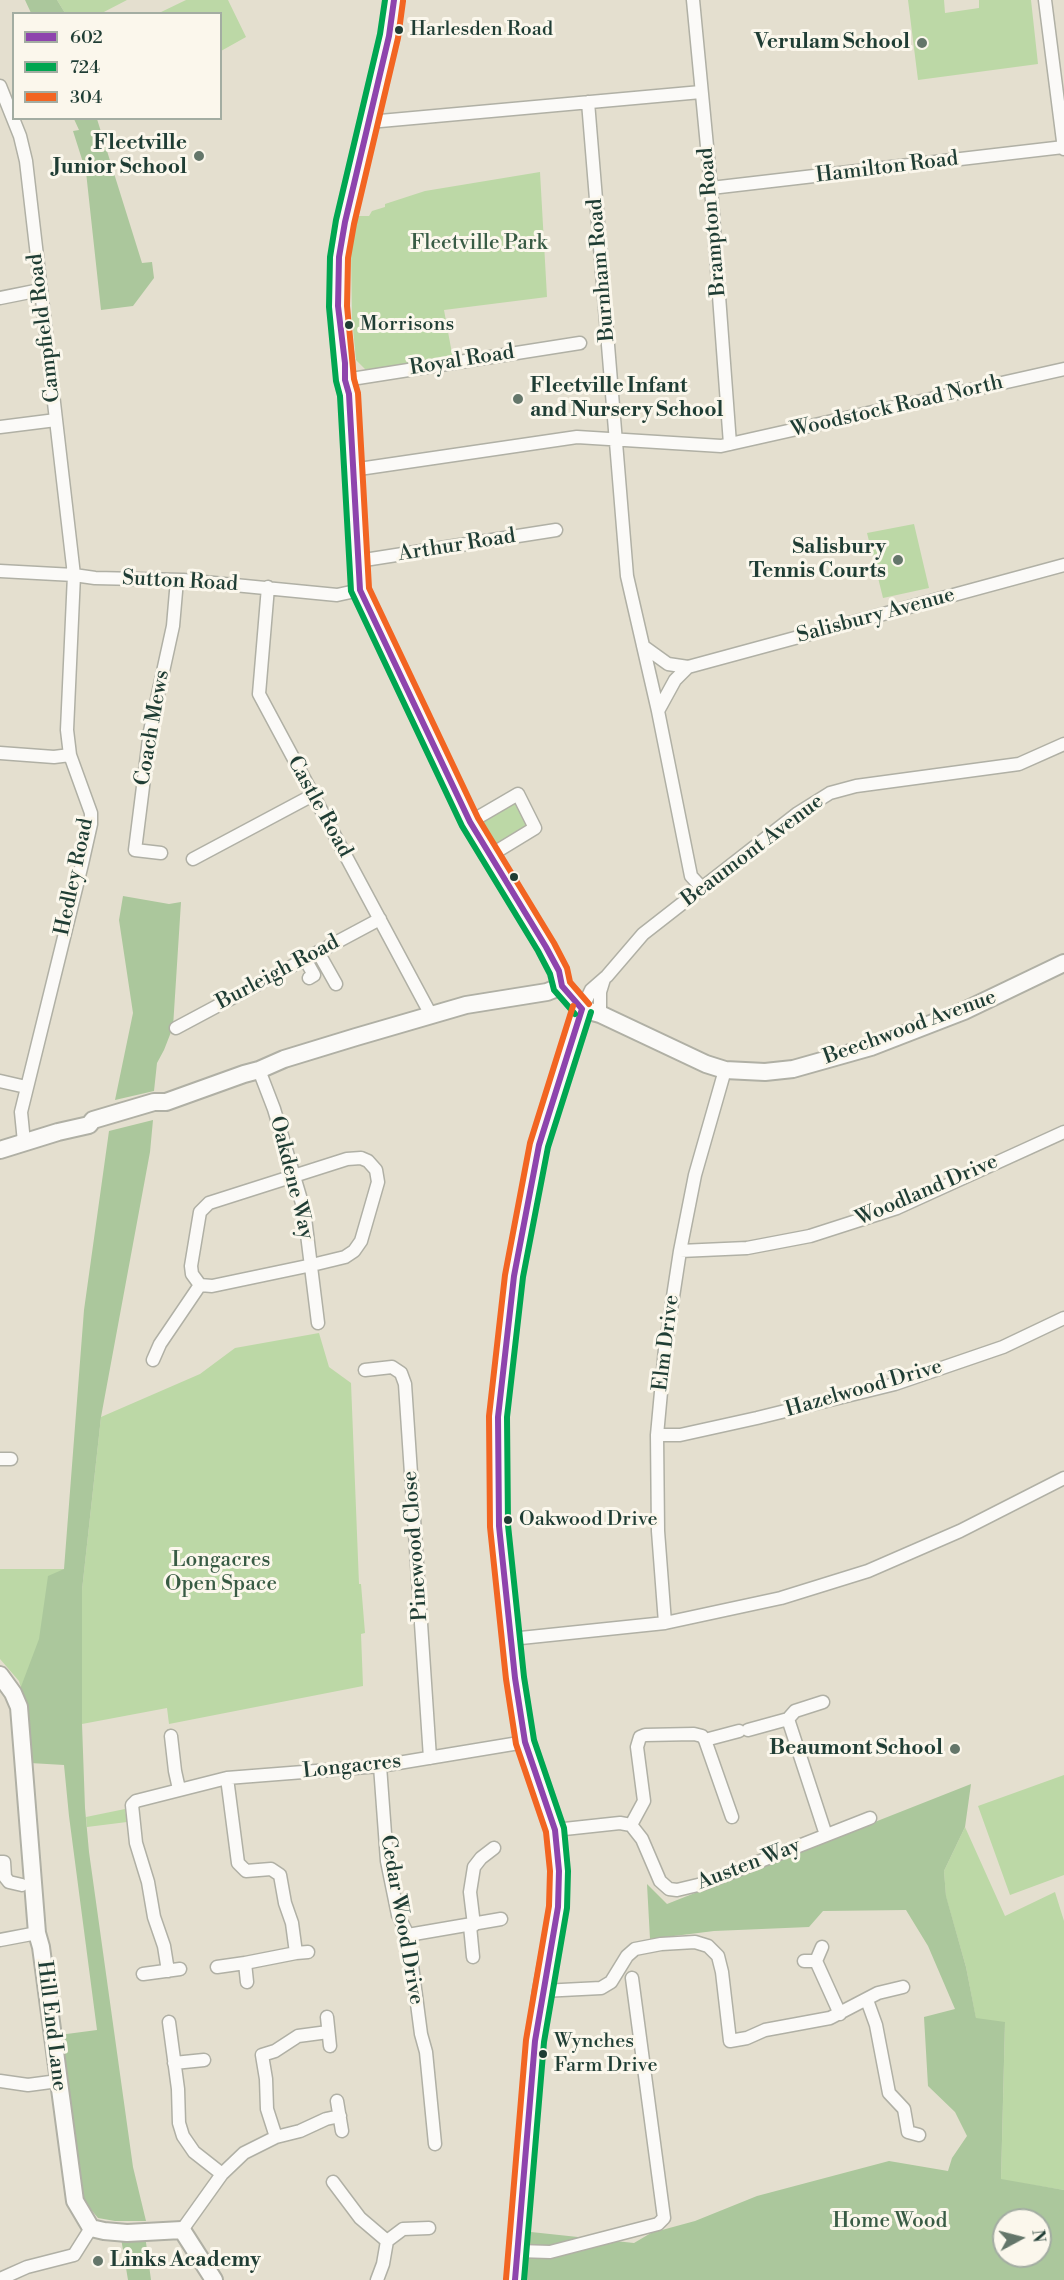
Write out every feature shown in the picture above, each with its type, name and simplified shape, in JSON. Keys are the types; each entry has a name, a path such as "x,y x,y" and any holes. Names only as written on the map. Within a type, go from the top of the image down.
{"main road":[{"path":"394,0 392,22 345,222 339,257 338,306 345,380 349,394 360,590 470,822 546,946 559,971 562,986 582,1010 539,1145 514,1276 498,1417 501,1548 519,1711 525,1742 555,1830 560,1871 558,1907 535,2041 515,2280"}],"street":[{"name":"Brampton Road","path":"693,0 711,188 730,444"},
{"path":"1045,0 1064,148"},
{"name":"Campfield Road","path":"0,86 12,117"},
{"path":"369,122 701,92"},
{"name":"Burnham Road","path":"588,102 626,567 643,646"},
{"name":"Campfield Road","path":"13,120 24,148 74,575"},
{"name":"Hamilton Road","path":"711,188 1064,148"},
{"path":"0,298 40,290"},
{"name":"Royal Road","path":"345,380 580,343"},
{"name":"Woodstock Road North","path":"352,470 563,438 722,446 1064,369"},
{"path":"0,427 56,420"},
{"name":"Arthur Road","path":"358,561 556,531"},
{"name":"Salisbury Avenue","path":"688,667 1064,566"},
{"name":"Sutton Road","path":"0,571 95,578 177,580 337,595 360,590"},
{"name":"Hedley Road","path":"24,1142 21,1112 26,1087 91,824 91,813 70,754 67,718 74,575"},
{"name":"Coach Mews","path":"161,853 135,850 150,731 174,620 177,580"},
{"name":"Castle Road","path":"268,587 259,694 431,1015"},
{"path":"643,646 668,664 688,667"},
{"path":"643,646 691,876 702,888"},
{"path":"658,711 675,680 688,667"},
{"name":"Beaumont Avenue","path":"600,1014 601,984 643,934 798,813 830,793 856,786 1019,764 1064,744"},
{"path":"0,753 54,757 70,754"},
{"path":"470,822 518,794 535,828 489,856"},
{"path":"193,859 313,795"},
{"name":"Burleigh Road","path":"176,1028 380,919"},
{"path":"318,952 336,984"},
{"path":"305,959 314,975 309,978"},
{"name":"Beechwood Avenue","path":"582,1010 600,1014 689,1057 725,1070 765,1072 793,1069 871,1047 964,1011 1062,969"},
{"name":"Beaumont Avenue","path":"582,1010 591,990 607,976"},
{"path":"0,1150 89,1125 93,1120 124,1116 154,1102 166,1102 284,1059 431,1015 466,1005 547,992 562,986"},
{"name":"Oakdene Way","path":"259,1070 274,1109 304,1210 318,1323"},
{"name":"Elm Drive","path":"665,1623 658,1531 657,1435 665,1349 680,1251 696,1175 725,1070"},
{"path":"0,1081 26,1087"},
{"name":"Woodland Drive","path":"680,1251 747,1248 810,1236 897,1208 1064,1132"},
{"path":"361,1158 368,1161 376,1170 378,1182 361,1241 354,1251 345,1257 312,1265 212,1286 200,1285 192,1274 191,1266 200,1212 208,1203 294,1175 361,1158"},
{"path":"153,1360 160,1344 200,1285"},
{"name":"Hazelwood Drive","path":"657,1435 680,1435 895,1384 1004,1347 1064,1318"},
{"name":"Pinewood Close","path":"365,1370 392,1367 401,1373 405,1384 430,1758"},
{"path":"511,1639 665,1623 781,1598 868,1571 960,1531 1064,1478"},
{"name":"Hill End Lane","path":"0,1675 14,1693 19,1707 37,1933 41,1947 57,2081 75,2201 91,2228"},
{"path":"705,1740 788,1719 795,1711 823,1702"},
{"path":"788,1719 826,1835"},
{"path":"555,1830 620,1822 632,1826 644,1801 637,1747 640,1737 645,1735 694,1734 702,1736 732,1816"},
{"path":"171,1736 179,1789"},
{"name":"Longacres","path":"143,1974 174,1970 154,1917 148,1882 139,1854 132,1805 138,1799 228,1778 380,1766 525,1742"},
{"name":"Cedar Wood Drive","path":"380,1766 387,1861 398,1915 408,1935 421,2034 426,2052 435,2144"},
{"path":"217,1967 245,1964 302,1952 285,1903 280,1875 271,1869 246,1871 238,1863 228,1778"},
{"name":"Austen Way","path":"632,1826 642,1839 660,1881 666,1887 677,1890 702,1884 870,1818"},
{"path":"473,1957 471,1892 474,1867 480,1858 494,1848"},
{"path":"0,1863 4,1862 5,1877 9,1882 22,1885"},
{"path":"408,1935 501,1919"},
{"path":"0,1940 37,1933"},
{"path":"542,1990 601,1988 611,1982 627,1956 635,1948 694,1942 708,1946 718,1956 730,2041 747,2038 765,2030 830,2018 878,1993 903,1987"},
{"path":"822,1947 810,1961 840,2014"},
{"path":"245,1964 247,1982"},
{"path":"518,2250 550,2252 658,2224 664,2218 632,1978"},
{"path":"867,2000 876,2025 889,2093 904,2109 908,2132 919,2135"},
{"path":"327,2018 330,2046"},
{"path":"169,2022 179,2100 179,2123 183,2136 194,2152 222,2174"},
{"path":"276,2137 267,2109 262,2055 275,2051 298,2036 328,2032"},
{"path":"174,2063 204,2060"},
{"path":"0,2081 28,2085 57,2081"},
{"path":"337,2101 342,2131"},
{"path":"182,2230 222,2174 252,2147 276,2137 300,2131 326,2119 340,2116"},
{"path":"333,2182 360,2218 387,2241"},
{"path":"3,2273 74,2255 91,2228 117,2233 182,2230"},
{"path":"377,2280 383,2264 387,2241 403,2229 429,2228"},
{"path":"182,2230 214,2280"}],"green space":[{"path":"25,0 57,0 64,12 31,12"},
{"path":"57,0 127,0 104,12 64,12"},
{"path":"186,0 228,0 246,37 222,50 222,12 161,12"},
{"path":"908,0 944,0 945,13 979,8 979,0 1031,0 1038,64 918,80"},
{"path":"74,120 97,120 142,263 152,262 154,278 133,306 101,310 86,172 73,131 79,130"},
{"name":"Fleetville Park","path":"540,172 547,297 444,310 453,359 367,371 356,360 352,318 351,248 355,216 369,216 372,211 385,207 385,204 425,191"},
{"name":"Salisbury Tennis Courts","path":"914,524 929,588 883,598 867,533"},
{"path":"518,795 533,825 490,851 473,819"},
{"path":"123,896 169,904 181,902 173,1027 157,1063 154,1091 115,1100 133,1013 119,920"},
{"path":"153,1120 150,1152 101,1417 82,1590 82,1724 89,1852 133,2167 146,2221 115,2221 98,2218 80,2193 59,2035 97,2030 64,1765 30,1763 19,1692 39,1639 48,1576 64,1569 84,1310 109,1131"},
{"name":"Longacres Open Space","path":"319,1333 329,1367 351,1383 359,1584 361,1584 365,1633 361,1634 363,1686 169,1724 167,1708 82,1724 82,1590 101,1417 200,1374 235,1348"},
{"path":"0,1569 64,1569 24,1698 19,1681 0,1659"},
{"path":"1064,1775 1064,1875 1010,1895 978,1806"},
{"name":"Home Wood","path":"971,1784 965,1827 944,1871 946,1896 966,1967 976,2018 1005,2022 1001,2179 1064,2190 1064,2280 524,2280 531,2232 634,2243 651,2233 695,2221 757,2196 889,2161 948,2171 952,2158 967,2136 955,2112 928,2086 924,2017 955,2009 928,1946 906,1910 823,1911 809,1927 714,1931 650,1939 647,1884 667,1904"},
{"path":"125,1809 127,1822 87,1827 86,1817"},
{"path":"965,1827 1005,1916 1055,1892 1064,1921 1064,2190 1001,2180 1005,2023 976,2019 966,1967 946,1897 944,1871"},
{"path":"145,2235 151,2280 128,2280 121,2238"}],"transit line":[{"name":"724","path":"385,0 380,34 336,220 330,257 329,307 336,381 340,396 351,591 462,826 538,951 550,974 554,990 575,1014"},
{"name":"602","path":"394,0 389,36 345,222 339,257 338,306 345,380 349,394 360,590 470,822 546,947 559,971 562,986 582,1009"},
{"name":"304","path":"403,1 398,38 348,258 347,306 354,379 358,393 369,588 478,818 554,943 567,968 570,982 589,1004"},
{"name":"304","path":"506,2279 526,2040 549,1906 550,1871 546,1832 516,1744 506,1679 490,1527 489,1416 505,1275 530,1143 573,1006"},
{"name":"602","path":"515,2280 535,2041 558,1907 559,1871 555,1830 525,1742 515,1678 499,1526 498,1417 514,1276 539,1145 582,1009"},
{"name":"724","path":"524,2280 544,2042 567,1908 568,1871 564,1828 534,1740 524,1677 508,1525 507,1417 523,1277 548,1147 591,1012"}],"place":[{"name":"Harlesden Road","path":"399,30"},
{"name":"Verulam School","path":"922,43"},
{"name":"Fleetville Junior School","path":"199,156"},
{"name":"Morrisons","path":"349,325"},
{"name":"Fleetville Infant and Nursery School","path":"518,399"},
{"name":"Salisbury Tennis Courts","path":"898,560"},
{"name":"Oakwood Drive","path":"508,1520"},
{"name":"Beaumont School","path":"955,1749"},
{"name":"Wynches Farm Drive","path":"543,2054"},
{"name":"Links Academy","path":"98,2261"}]}
